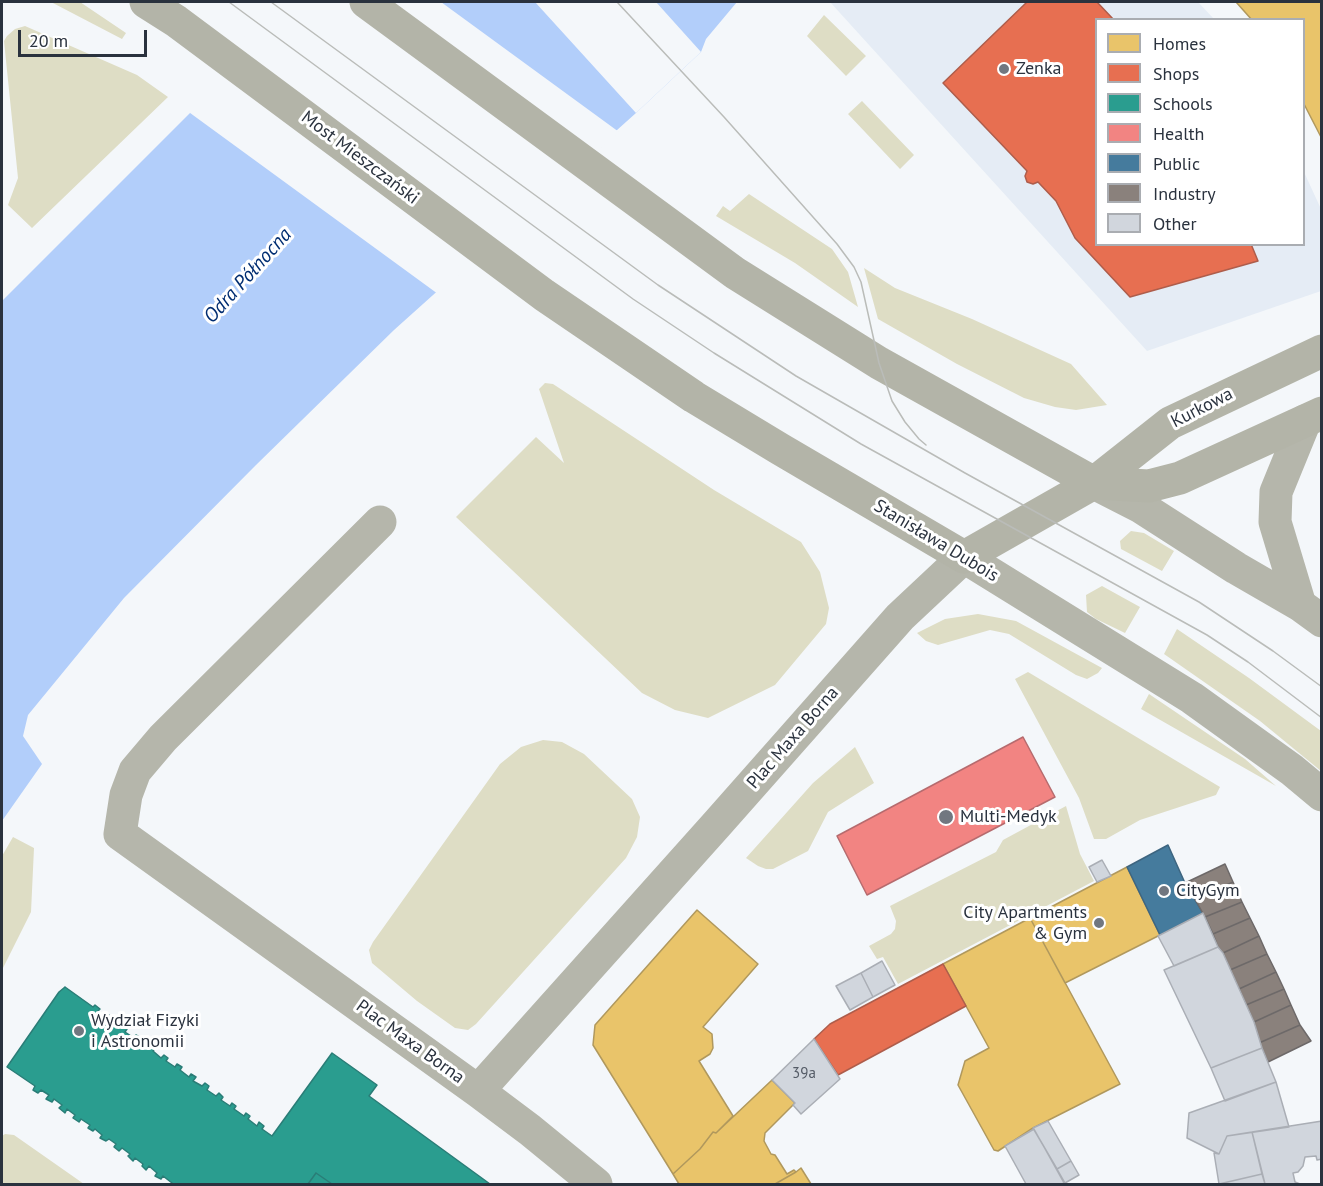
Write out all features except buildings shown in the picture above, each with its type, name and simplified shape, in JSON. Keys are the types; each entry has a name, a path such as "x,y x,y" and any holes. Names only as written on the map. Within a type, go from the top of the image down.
{"main road":[{"name":"Most Mieszczański","path":"146,2 176,21 544,295"},
{"path":"366,2 735,273 879,363 1094,483 1149,486 1180,478 1313,417"},
{"name":"Stanisława Dubois","path":"544,295 694,397 964,557"},
{"name":"Kurkowa","path":"964,557 1094,483 1170,423 1322,351"}],"street":[{"path":"1311,613 1275,522 1276,492 1313,417"},
{"path":"1094,483 1141,507 1311,613"},
{"name":"Plac Maxa Borna","path":"380,522 163,738 135,771 126,795 120,834 478,1091 900,617 964,557"},
{"name":"Stanisława Dubois","path":"964,557 1200,704 1292,770 1322,795"},
{"path":"478,1091 530,1130 596,1185"}],"shaded area":[{"path":"830,2 1198,2 1213,18 1095,18 1095,246 1305,246 1305,174 1321,209 1321,291 1147,351"}],"green space":[{"path":"51,2 80,2 126,33 122,39"},
{"path":"824,15 866,56 846,76 807,36"},
{"path":"25,26 137,75 168,97 32,228 8,205 18,178 4,41 15,29"},
{"path":"862,101 914,155 900,169 848,114"},
{"path":"749,194 832,249 848,272 858,307 795,263 716,216 723,206 730,211"},
{"path":"864,268 895,288 972,319 1071,364 1107,405 1076,410 1055,407 1024,398 957,364 878,319"},
{"path":"545,383 553,384 714,490 801,542 820,572 829,608 826,624 775,685 708,718 675,710 642,693 456,517 536,437 564,463 539,389"},
{"path":"1131,531 1144,533 1174,551 1162,571 1121,549 1120,541"},
{"path":"1102,586 1140,607 1125,633 1087,612 1086,595"},
{"path":"978,614 1016,621 1102,668 1087,679 1076,675 1009,634 990,630 938,645 926,641 917,633 945,619"},
{"path":"1177,629 1321,731 1321,771 1260,721 1164,654"},
{"path":"1028,672 1220,787 1216,795 1140,820 1106,839 1094,839 1079,798 1015,679"},
{"path":"1149,694 1245,759 1276,786 1141,709"},
{"path":"543,740 562,742 584,754 632,799 640,817 637,837 626,858 476,1024 468,1030 455,1028 417,1001 372,963 369,950 500,764 521,747"},
{"path":"855,747 874,783 828,812 808,851 773,869 758,866 746,858 813,783"},
{"path":"1066,806 1080,854 1094,881 898,984 883,957 877,959 869,946 891,934 895,929 896,921 890,906 996,852 1003,840"},
{"path":"13,837 34,848 31,912 2,970 2,856"},
{"path":"14,1135 84,1184 2,1184 2,1136"}],"water":[{"name":"Odra Północna","path":"274,2 737,2 706,39 701,52 394,330 124,598 28,715 23,736 42,764 2,821 2,301 204,99"}],"pier":[{"path":"270,2 441,2 619,132 438,294 186,110 201,97"},
{"path":"535,2 656,2 701,52 636,113"}],"tram line":[{"path":"229,2 633,299 714,353 861,444 1207,635 1248,662 1322,718"},
{"path":"271,2 658,285 796,376 965,473 1199,602 1322,687"},
{"path":"617,2 724,117 837,244 854,267 861,282 879,363 892,401 905,422 926,445"}],"place":[{"name":"Zenka","path":"1004,69"},
{"name":"Multi-Medyk","path":"946,817"},
{"name":"CityGym","path":"1164,891"},
{"name":"City Apartments & Gym","path":"1099,923"},
{"name":"Wydział Fizyki i Astronomii","path":"79,1031"}]}
